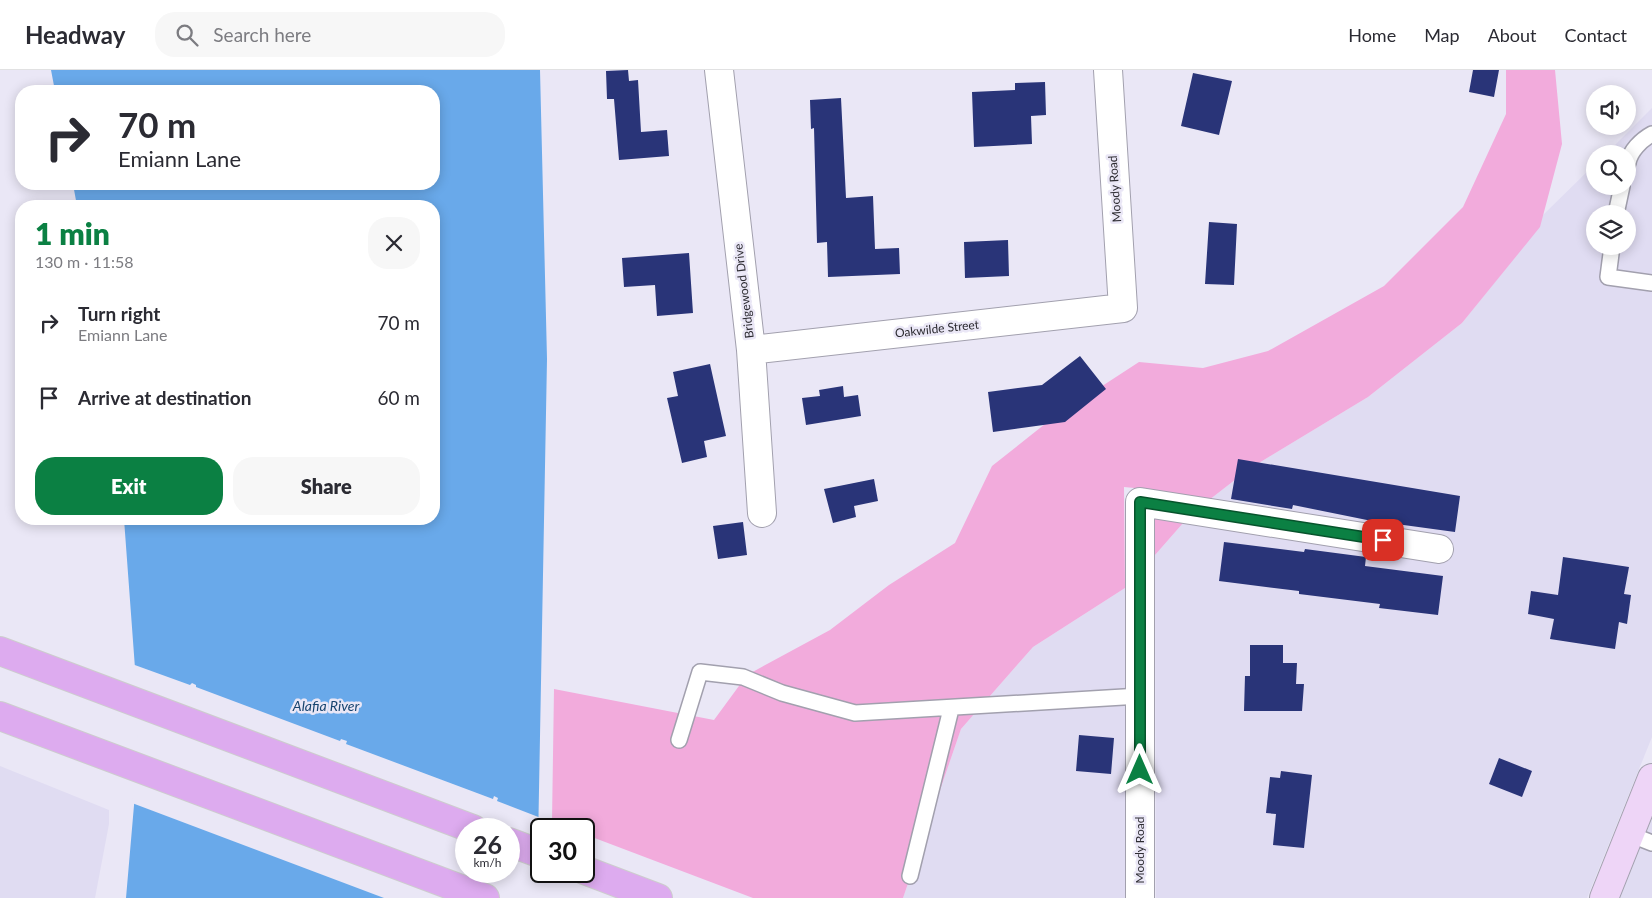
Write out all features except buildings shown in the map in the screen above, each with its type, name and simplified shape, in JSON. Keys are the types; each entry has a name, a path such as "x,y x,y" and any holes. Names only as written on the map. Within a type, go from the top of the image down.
{"main road":[{"path":"0,651 455,822"},
{"path":"0,716 485,898"},
{"path":"595,875 658,898"}],"street":[{"name":"Bridgewood Drive","path":"719,70 751,350 762,513"},
{"name":"Moody Road","path":"1108,70 1123,308"},
{"name":"Oakwilde Street","path":"751,350 1123,308"},
{"name":"Moody Road","path":"1140,898 1140,502 1439,549"},
{"path":"1604,898 1641,839 1652,778"}],"lane":[{"path":"1636,148 1645,138 1652,134"},
{"path":"1611,255 1608,277 1652,283"},
{"path":"679,740 700,672 743,677 782,694 856,713 951,709 1140,696"},
{"path":"910,876 951,709"}],"shaded area":[{"path":"1506,70 1555,70 1562,144 1540,227 1462,323 1368,397 1249,469 1191,514 1155,555 1155,490 1124,487 1125,588 1033,647 961,729 903,898 753,898 595,838 595,818 552,818 554,689 714,720 747,675 830,630 889,585 955,543 992,466 1050,420 1139,362 1203,368 1268,351 1384,286 1463,207 1506,114"},
{"path":"1652,108 1652,737 1587,898 1156,898 1155,555 1191,514 1249,469 1368,397 1462,323 1539,227 1542,216 1586,173 1586,195 1636,195 1636,145 1615,145 1625,135 1636,135 1636,124"},
{"path":"1125,588 1126,898 903,898 961,729 1033,647"},
{"path":"0,766 109,810 109,824 95,898 0,898"},
{"path":"1652,818 1652,898 1620,898"}],"water":[{"name":"Alafia River","path":"51,70 540,70 547,359 538,818 530,818 530,883 537,883 537,898 126,898 140,736 124,525 440,525 440,200 76,200 74,190 440,190 440,85 54,85"}],"pier":[{"path":"132,664 190,685 192,683 196,687 340,741 341,739 347,741 346,744 493,799 494,796 498,798 497,801 541,818 530,818 530,883 540,883 540,898 384,898 132,803 138,736"}],"route":[{"path":"1140,770 1140,502 1383,540"}]}
